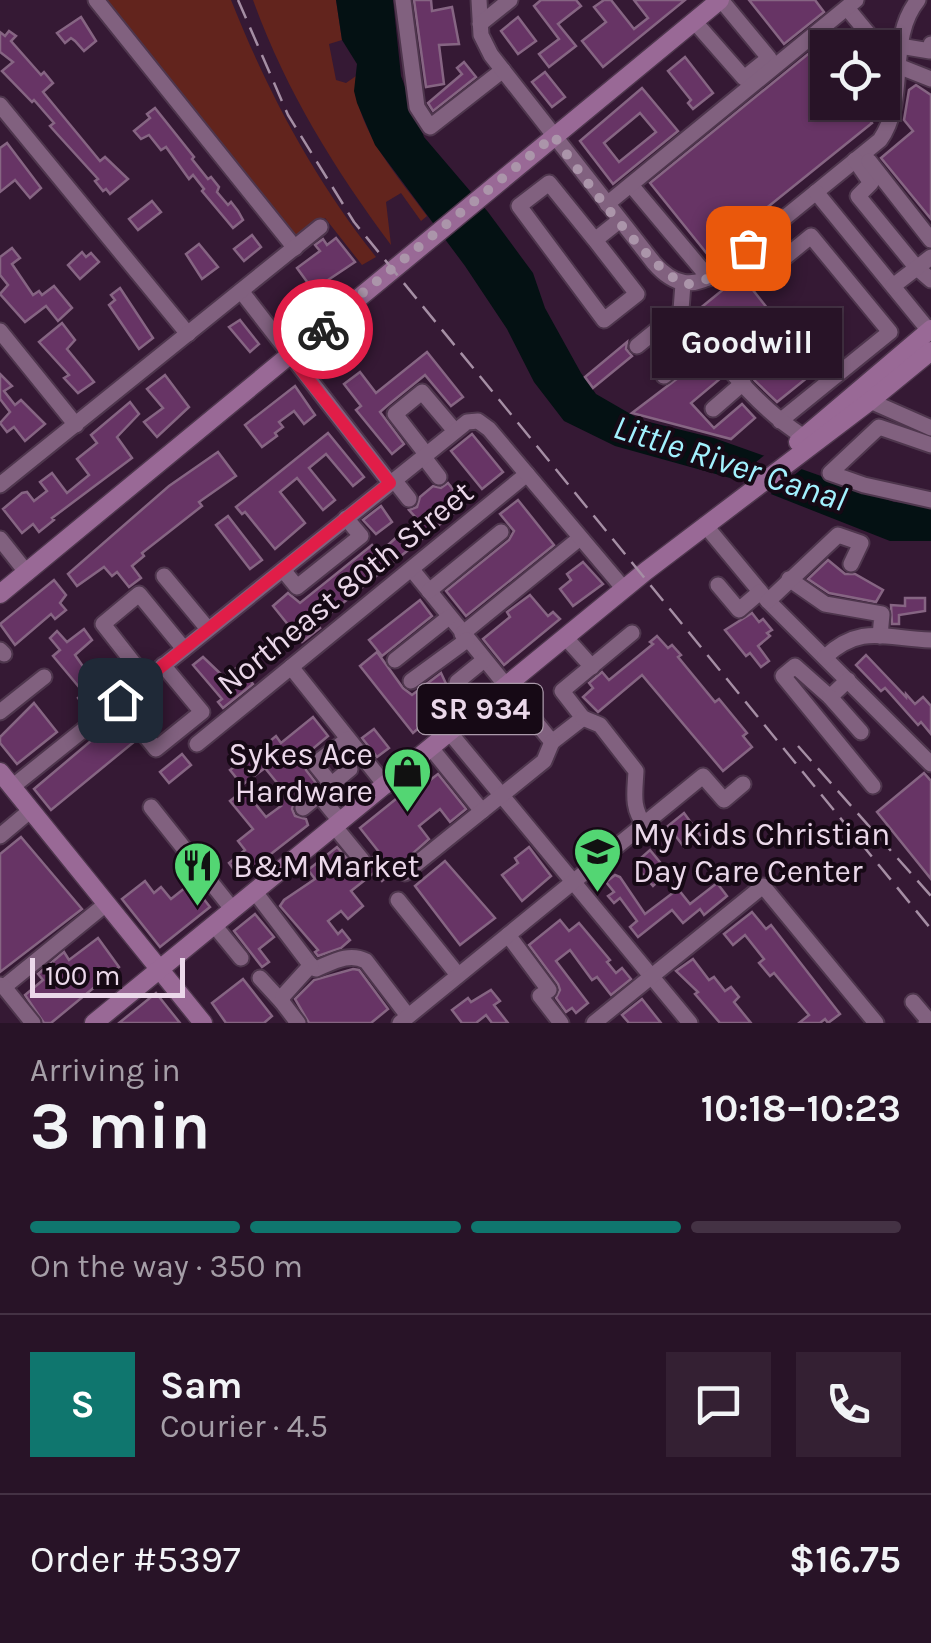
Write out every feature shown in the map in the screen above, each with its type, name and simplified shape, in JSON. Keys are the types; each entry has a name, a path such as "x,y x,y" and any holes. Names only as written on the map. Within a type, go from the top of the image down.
{"main road":[{"path":"0,594 720,0"},
{"path":"784,460 804,437 930,331"},
{"name":"SR 934","path":"94,1023 784,460 870,401 931,351"},
{"path":"0,772 203,1023"}],"street":[{"path":"96,0 295,248"},
{"path":"403,0 417,107 430,127 502,70"},
{"path":"479,0 485,46 502,70 659,270 685,284 709,278 765,234 885,133 888,120"},
{"path":"480,24 510,0"},
{"path":"694,20 744,78 769,58 720,0"},
{"path":"912,2 900,46 930,51 931,44"},
{"path":"607,204 844,5 865,30"},
{"path":"900,67 931,79"},
{"path":"0,105 188,334"},
{"path":"859,157 931,240"},
{"path":"859,157 871,183 858,196 931,281"},
{"path":"549,182 595,240 637,294 604,320 520,206 549,182"},
{"path":"631,185 709,278"},
{"path":"816,192 930,331"},
{"path":"595,240 619,221"},
{"path":"0,486 320,227"},
{"path":"765,234 785,257"},
{"path":"766,272 811,236 890,332 780,421"},
{"path":"896,291 931,257"},
{"path":"856,291 880,271"},
{"path":"896,291 918,280 931,281"},
{"path":"637,346 681,310 685,284"},
{"path":"241,291 409,499"},
{"path":"681,310 743,384 780,421 804,437"},
{"path":"0,331 76,424"},
{"path":"664,376 708,342"},
{"path":"714,408 743,384"},
{"path":"438,477 395,414 422,392 454,431"},
{"path":"870,401 926,435"},
{"path":"12,787 454,431 474,420 489,429 624,589"},
{"path":"926,435 878,427 830,472 864,485 931,500"},
{"name":"Northeast 80th Street","path":"198,744 527,474"},
{"path":"282,570 297,587 361,536 346,518"},
{"path":"704,525 764,596 931,764"},
{"path":"429,591 501,532"},
{"path":"718,585 739,610 789,579 838,535 861,543 851,564"},
{"path":"411,682 580,538"},
{"path":"0,539 27,573"},
{"path":"413,570 552,742"},
{"path":"164,576 208,629"},
{"path":"789,579 825,604 882,614 880,636"},
{"path":"146,680 103,624 139,594 184,649"},
{"path":"396,660 449,617"},
{"path":"632,633 562,691 582,718 600,725 636,771 634,805 645,824"},
{"path":"826,657 852,636 931,640"},
{"path":"566,638 592,668"},
{"path":"457,682 484,660"},
{"path":"120,700 148,722 143,733 156,750 202,712 164,666"},
{"path":"860,732 830,697 795,666 784,676 873,786"},
{"path":"291,667 386,786"},
{"path":"0,712 44,676"},
{"path":"830,697 848,680"},
{"path":"405,873 544,760 552,742 582,718"},
{"path":"450,733 690,1023"},
{"path":"348,739 315,764 338,825 362,860"},
{"path":"431,748 482,811"},
{"path":"303,808 350,768"},
{"path":"461,784 480,769"},
{"path":"255,892 311,966 316,969 352,956 366,961 404,1020 704,776 724,800 743,784"},
{"path":"152,807 233,910"},
{"path":"0,836 32,810"},
{"path":"594,1023 764,886 869,1020"},
{"path":"398,900 458,976"},
{"path":"33,1023 2,986 106,904"},
{"path":"214,925 240,958"},
{"path":"508,936 549,990 540,996 561,1023"},
{"path":"282,1002 311,966"},
{"path":"260,978 298,1023"},
{"path":"913,1002 928,1022"}],"shaded area":[{"path":"105,0 231,0 294,134 332,197 376,257 362,265 325,218 298,237 292,234"},
{"path":"253,0 336,0 342,40 329,44 336,80 346,83 356,76 361,113 369,132 427,216 421,221 401,193 386,202 391,245 313,128 280,66"}],"water":[{"name":"Little River Canal","path":"336,0 393,0 401,76 424,137 488,212 533,273 545,308 596,394 641,420 714,438 894,502 931,505 931,541 890,541 730,478 615,446 564,421 534,382 507,329 465,266 375,145 357,103 357,64 342,40"}],"pier":[{"path":"767,453 803,468 767,497 731,483"}],"building":[{"path":"414,0 431,0 432,11 452,7 459,44 439,45 444,84 426,87"},
{"path":"541,0 576,0 581,6 558,24 576,46 549,67 539,54 559,39 534,6"},
{"path":"611,0 634,29 648,18 634,0 685,0 603,67 582,41 606,22 594,7"},
{"path":"749,0 815,0 824,12 784,44"},
{"path":"81,17 96,41 84,51 71,38 65,43 57,33"},
{"path":"518,17 536,41 518,54 501,31"},
{"path":"9,31 16,36 11,41 53,83 43,92 100,161 105,157 128,179 110,194 106,189 103,191 95,181 98,179 50,126 54,123 34,100 2,71 13,62 0,52 0,32 5,36"},
{"path":"810,52 810,120 872,123 708,255 650,183"},
{"path":"685,57 713,93 693,109 688,103 691,100 668,71"},
{"path":"464,62 476,77 433,111 428,103 462,74 457,68"},
{"path":"545,72 565,97 552,107 532,82"},
{"path":"916,85 931,95 931,219 881,158 913,131 904,120 909,90"},
{"path":"642,88 678,131 613,184 580,141","holes":["640,113 656,132 619,162 604,143"]},
{"path":"155,108 208,179 211,177 219,187 217,192 238,211 243,220 233,228 166,147 161,150 149,135 141,139 134,131 150,118 147,114"},
{"path":"7,143 41,188 30,198 15,180 0,192 0,148"},
{"path":"152,201 161,212 138,230 129,219"},
{"path":"252,235 261,247 244,261 234,249"},
{"path":"336,238 355,262 313,290 297,268 320,251 315,245 323,239 327,245"},
{"path":"199,244 218,267 202,279 186,254"},
{"path":"12,248 20,258 12,264 33,295 39,291 42,295 54,286 72,308 58,321 46,306 25,322 0,294 8,285 0,275 0,257"},
{"path":"82,252 86,257 91,253 99,262 80,279 68,265"},
{"path":"741,275 783,328 805,310 839,352 777,402 755,381 698,310"},
{"path":"120,288 153,338 139,349 109,305 115,300 111,295"},
{"path":"240,320 259,344 250,352 229,327"},
{"path":"62,323 75,340 67,349 94,382 78,393 64,378 69,375 39,342"},
{"path":"627,342 626,349 632,356 593,388 585,377"},
{"path":"427,352 463,397 451,406 425,375 380,412 404,444 392,454 356,410 361,406 344,384 360,372 376,393"},
{"path":"703,359 721,378 691,403 714,428 742,404 755,418 731,439 632,413"},
{"path":"0,374 12,386 4,391 15,405 21,400 45,424 25,441 14,427 7,432 0,423 10,412 0,399"},
{"path":"165,375 189,407 157,437 144,422 163,408 147,389"},
{"path":"295,386 315,415 304,424 294,411 279,422 283,427 275,433 277,436 262,447 245,425"},
{"path":"130,402 139,414 117,437 132,458 39,532 33,524 22,533 3,509 22,493 27,492 34,501 47,491 40,482 52,473 67,493 89,475 77,459 97,443 91,435"},
{"path":"328,433 364,477 353,486 326,454 309,468 335,500 323,510 297,478 280,492 305,523 275,549 245,512 242,514 236,507"},
{"path":"472,434 503,472 482,489 451,451"},
{"path":"218,452 236,476 199,502 202,506 142,553 144,556 132,566 141,578 129,587 117,572 112,576 104,567 77,586 68,574 169,486"},
{"path":"448,483 465,504 317,624 320,628 302,642 273,606 288,593 300,603 372,545 379,553 417,519 409,510 417,507 420,497 433,486 441,488"},
{"path":"518,500 554,545 466,616 446,591 509,540 514,531 500,514"},
{"path":"381,506 392,522 376,534 363,520"},
{"path":"228,516 262,560 250,569 216,525"},
{"path":"828,560 845,574 855,574 883,590 876,602 829,593 808,579"},
{"path":"583,562 603,584 573,606 560,589 571,580 567,574"},
{"path":"54,580 66,595 60,603 66,610 55,619 51,614 15,645 0,624"},
{"path":"530,595 548,616 553,612 560,619 504,665 483,639 510,617 507,612"},
{"path":"905,598 925,598 925,611 899,615 899,624 892,624 891,605 905,606"},
{"path":"420,600 432,616 382,656 369,640"},
{"path":"752,613 772,630 758,646 769,661 761,667 750,653 746,656 725,630"},
{"path":"84,629 92,640 75,655 91,678 110,662 120,675 84,706 78,698 84,693 53,656 60,650 50,638 57,631 67,642"},
{"path":"657,636 668,648 672,645 715,702 719,699 747,733 743,736 752,747 723,771 642,675 598,712 583,697 593,688 589,683 602,672 609,680 653,644 650,642"},
{"path":"377,652 412,695 441,673 448,688 462,699 453,706 449,702 413,733 360,666"},
{"path":"866,655 906,697 915,704 923,697 931,706 931,734 856,665"},
{"path":"203,657 224,677 239,666 253,684 223,708 218,702 222,699 193,665"},
{"path":"34,703 57,732 17,764 0,743 0,737"},
{"path":"313,717 328,736 305,759 306,770 316,783 295,800 292,809 308,825 240,878 229,863 245,850 238,841 253,829 230,801 244,790 266,817 281,806 277,801 286,794 265,768 242,785 230,770 276,736 281,743"},
{"path":"118,718 135,741 51,810 34,789"},
{"path":"374,729 389,748 377,757 362,738"},
{"path":"182,754 191,765 169,783 160,772"},
{"path":"924,773 931,781 931,879 877,812"},
{"path":"438,774 466,809 450,822 440,809 419,826 429,839 382,881 375,872 351,891 363,906 348,919 341,911 328,921 338,934 342,930 350,940 341,948 318,956 318,950 280,906 315,879 308,870 337,847 357,870 370,868 379,852 360,828 417,782 421,787"},
{"path":"684,813 700,835 684,847 668,826"},
{"path":"21,837 82,909 0,972 0,854"},
{"path":"529,847 551,876 522,901 502,875 518,863 515,858"},
{"path":"650,850 668,872 653,886 634,864"},
{"path":"445,861 495,918 460,945 415,886"},
{"path":"615,875 645,914 678,889 690,904 717,883 727,896 704,915 700,909 683,923 672,910 638,937 630,927 637,921 620,898 614,903 608,896 614,892 606,882"},
{"path":"145,881 154,893 161,887 171,899 191,883 210,907 160,947 122,899"},
{"path":"752,912 766,929 771,925 840,1014 828,1023 825,1019 820,1023 799,1023 809,1015 774,973 770,976 759,963 764,959 745,935 733,945 724,934"},
{"path":"255,914 274,937 259,949 269,962 262,967 234,931"},
{"path":"560,920 569,931 579,923 616,973 622,968 631,979 611,995 597,977 592,980 570,950 556,961 588,1003 576,1013 572,1008 566,1012 556,998 558,984 529,945"},
{"path":"98,938 119,967 51,1023 44,1023 25,995 43,980 38,974 64,952 69,960"},
{"path":"693,959 709,980 714,977 725,991 731,987 739,997 734,1002 751,1023 720,1023 695,994 698,992 676,971"},
{"path":"359,970 388,1009 371,1023 309,1023 295,999 314,980"},
{"path":"243,979 272,1016 264,1023 226,1023 212,1003"},
{"path":"491,990 500,1001 494,1005 508,1023 492,1023 486,1015 476,1023 462,1023 452,1010 468,998 471,1002"},
{"path":"156,993 180,1023 119,1023"},
{"path":"642,999 661,1023 629,1023 622,1015"}],"railway":[{"path":"238,0 288,115 354,222 931,929"},
{"path":"798,746 931,896"}],"way so far":[{"path":"323,329 554,136 654,264 676,282 688,284 709,278 748,248"}],"place":[{"name":"Goodwill","path":"748,248"},
{"name":"Sykes Ace Hardware","path":"408,814"},
{"name":"My Kids Christian Day Care Center","path":"598,894"},
{"name":"B&M Market","path":"198,908"}],"route":[{"path":"120,700 390,483 291,357 323,329"}]}
